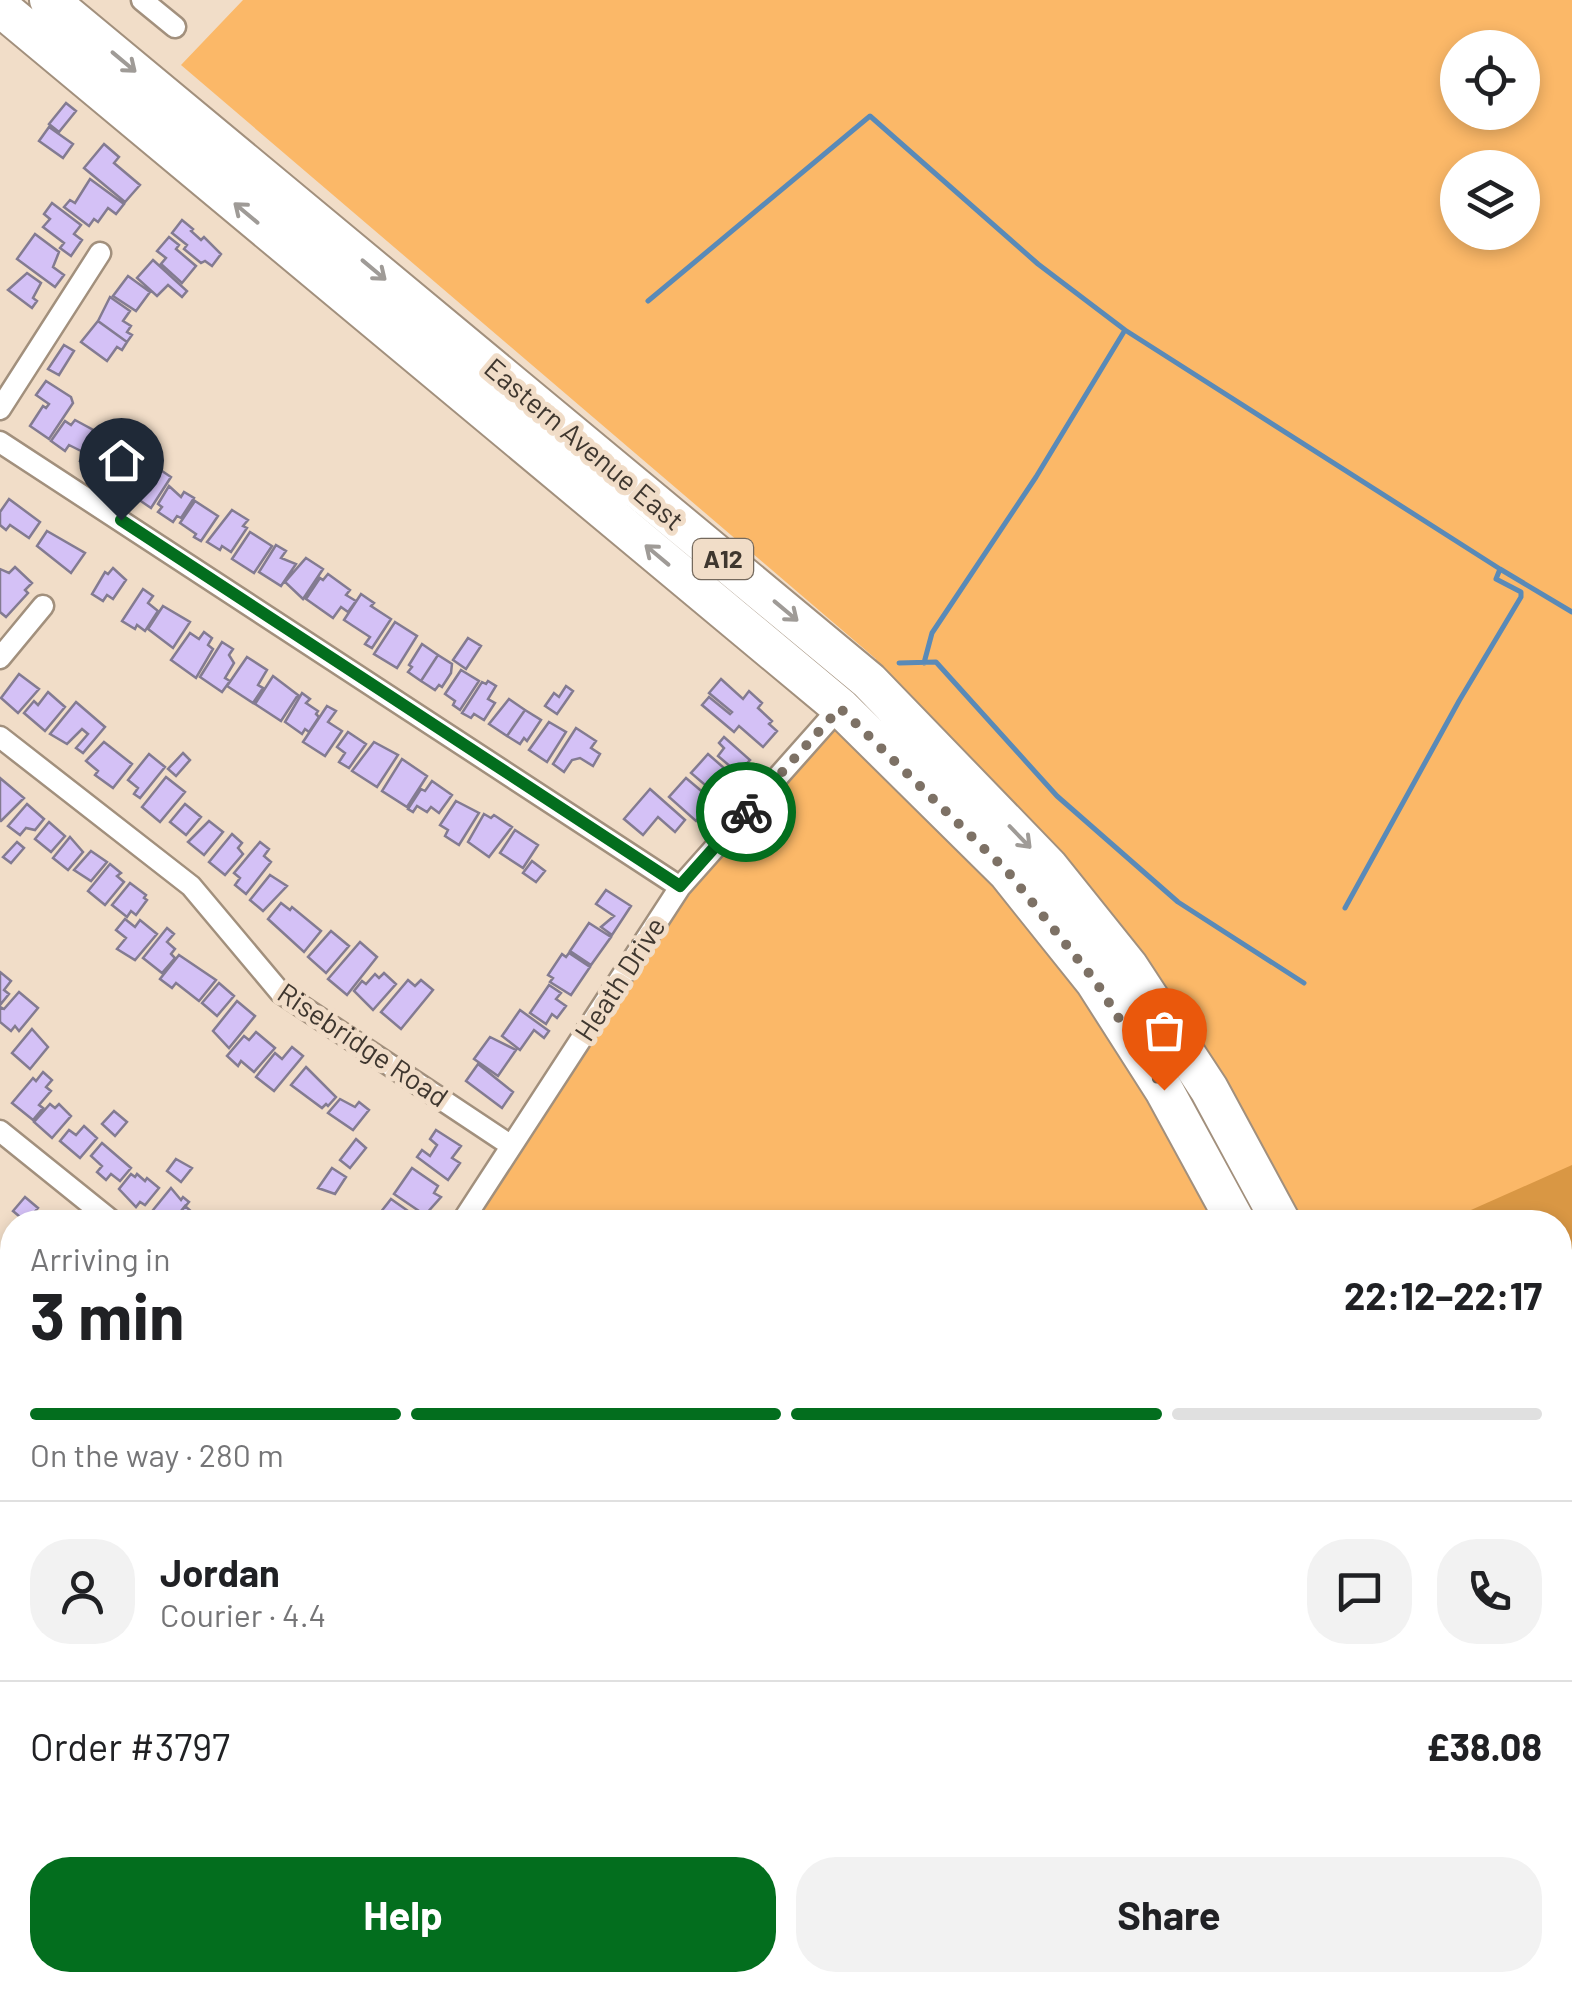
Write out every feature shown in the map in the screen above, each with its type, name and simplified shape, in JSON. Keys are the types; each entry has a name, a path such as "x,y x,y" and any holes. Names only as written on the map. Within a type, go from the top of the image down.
{"highway":[{"name":"Eastern Avenue East","path":"49,0 869,681 1048,866 1129,966 1209,1089 1275,1210"},
{"name":"Eastern Avenue East","path":"0,7 840,708 1008,872 1096,982 1164,1090 1229,1210"}],"street":[{"path":"142,0 174,27"},
{"path":"0,409 100,253"},
{"path":"0,442 680,886"},
{"path":"0,658 42,606"},
{"name":"Heath Drive","path":"470,1210 680,886 840,708"},
{"name":"Risebridge Road","path":"0,737 191,886 280,992 510,1146"},
{"path":"0,1130 99,1210"}],"shaded area":[{"path":"243,0 1572,0 1572,1210 470,1210 680,887 840,707 876,659 181,65"},
{"path":"1572,1165 1572,1210 1471,1210"}],"building":[{"path":"66,103 76,111 59,132 49,124"},
{"path":"49,127 73,144 63,158 39,141"},
{"path":"104,144 119,157 114,163 140,185 125,202 84,168"},
{"path":"90,179 124,204 116,214 108,208 98,222 94,219 89,226 64,207 70,200 75,203"},
{"path":"52,203 81,225 74,234 82,240 71,256 60,248 64,243 43,227 50,219 44,214"},
{"path":"182,220 221,254 212,266 201,263 184,249 187,245 172,233"},
{"path":"35,234 59,252 53,267 64,275 55,287 17,259"},
{"path":"169,237 179,245 176,249 196,266 182,283 161,264 166,258 157,251"},
{"path":"153,260 187,291 182,297 168,285 157,296 137,278"},
{"path":"27,273 41,283 32,308 8,290"},
{"path":"128,276 150,292 136,311 113,296"},
{"path":"110,297 130,311 123,321 131,326 127,332 132,335 127,342 98,321"},
{"path":"98,321 127,342 122,350 117,347 107,361 81,342"},
{"path":"64,345 74,351 59,375 48,369"},
{"path":"46,381 71,397 73,403 49,439 30,426 43,406 49,404 36,395"},
{"path":"75,420 97,432 83,452 69,445 65,451 51,441 65,421 71,425"},
{"path":"97,435 121,451 105,475 80,461"},
{"path":"125,447 143,459 137,468 141,471 127,491 107,479"},
{"path":"147,465 171,477 151,508 129,493"},
{"path":"169,486 181,497 184,492 194,498 181,518 177,516 173,522 158,512 162,507 158,504"},
{"path":"9,499 40,522 29,538 10,525 6,530 0,525 0,512"},
{"path":"195,501 218,516 201,541 180,523"},
{"path":"232,510 248,520 231,552 207,542"},
{"path":"47,531 85,553 71,573 37,546"},
{"path":"250,532 272,546 254,573 232,559"},
{"path":"276,545 286,551 281,558 296,564 281,586 259,572"},
{"path":"306,558 323,569 303,599 285,582"},
{"path":"15,567 32,583 6,617 0,612 0,569 9,573"},
{"path":"113,568 126,580 113,599 107,595 103,601 92,594 105,572 108,574"},
{"path":"328,574 350,590 346,595 356,601 348,612 341,607 333,618 306,599 320,578 323,580"},
{"path":"143,589 153,596 148,603 158,611 145,631 122,621"},
{"path":"361,594 391,619 372,648 365,644 370,637 344,620"},
{"path":"163,606 190,622 173,648 148,629"},
{"path":"395,622 417,636 397,668 374,654"},
{"path":"204,632 212,638 208,645 213,649 196,678 171,660 190,633 199,639"},
{"path":"468,638 481,646 466,669 453,660"},
{"path":"222,642 233,649 229,655 234,663 225,678 230,681 222,692 200,677"},
{"path":"422,644 438,655 421,681 408,672"},
{"path":"438,655 452,664 442,687 439,685 435,690 421,681"},
{"path":"247,657 267,670 258,685 263,688 253,703 227,686"},
{"path":"461,670 479,681 460,710 445,694"},
{"path":"19,674 39,689 18,713 1,698"},
{"path":"273,676 298,695 281,721 255,704"},
{"path":"721,679 743,699 749,691 762,703 758,708 777,731 763,747 739,726 734,732 702,705 709,697 732,712 709,693"},
{"path":"482,682 496,686 488,699 495,703 484,720 462,713"},
{"path":"566,686 573,691 557,714 545,706 554,693 559,697"},
{"path":"48,692 65,707 45,731 24,713 34,701 38,705"},
{"path":"302,693 310,699 306,703 318,711 319,717 309,732 305,729 302,734 285,722"},
{"path":"509,699 525,710 507,736 489,724"},
{"path":"76,702 105,727 83,753 76,748 88,734 82,729 67,744 50,734"},
{"path":"327,706 336,711 328,722 342,731 325,756 303,742"},
{"path":"525,710 541,720 527,741 524,738 520,744 507,736"},
{"path":"549,722 566,732 547,762 529,750"},
{"path":"576,728 596,741 591,748 600,754 593,766 580,758 572,760 564,772 553,764"},
{"path":"348,732 366,744 349,768 339,762 345,753 337,747"},
{"path":"724,737 750,760 738,773 718,756 724,748 719,743"},
{"path":"104,742 132,764 113,788 95,775 98,771 86,761"},
{"path":"374,742 398,755 377,787 352,771"},
{"path":"183,753 190,760 176,776 168,769"},
{"path":"149,754 165,767 140,798 134,794 138,788 128,780"},
{"path":"708,754 732,775 718,796 691,773"},
{"path":"402,759 427,776 407,807 382,791"},
{"path":"166,777 185,792 160,822 142,807"},
{"path":"0,778 24,798 1,821 0,821"},
{"path":"686,778 712,800 696,821 669,797"},
{"path":"432,781 452,795 439,813 431,807 427,812 417,806 413,812 408,809 421,789 425,791"},
{"path":"650,789 685,820 675,832 658,817 643,835 624,819"},
{"path":"456,801 479,813 459,845 445,836 448,830 440,825"},
{"path":"27,804 44,819 35,830 26,828 20,835 8,826"},
{"path":"185,804 201,817 186,835 170,822"},
{"path":"484,814 491,818 494,815 512,827 489,857 468,842"},
{"path":"209,821 223,832 204,855 188,842"},
{"path":"49,822 65,836 51,852 35,839"},
{"path":"515,830 538,845 523,868 500,853"},
{"path":"232,834 242,843 238,848 243,854 225,875 209,862"},
{"path":"70,837 83,852 68,870 53,858"},
{"path":"17,842 24,848 11,863 3,857"},
{"path":"260,842 269,849 264,856 271,862 246,894 235,885 240,878 234,873"},
{"path":"91,851 107,862 91,881 74,870"},
{"path":"532,861 545,871 536,882 523,873"},
{"path":"110,864 121,873 117,876 124,882 105,905 88,891"},
{"path":"270,875 287,886 263,911 250,900"},
{"path":"130,883 147,900 136,915 131,911 127,917 112,905"},
{"path":"606,890 631,906 612,935 601,927 614,916 596,904"},
{"path":"281,903 290,910 292,907 321,931 304,952 268,919"},
{"path":"125,919 135,927 140,920 157,934 135,960 117,949 126,938 116,930"},
{"path":"589,923 611,937 591,965 570,951"},
{"path":"167,928 174,934 167,942 175,949 171,954 175,958 162,973 143,958"},
{"path":"331,931 349,946 326,973 308,957"},
{"path":"360,942 377,957 347,995 328,979"},
{"path":"569,953 590,967 571,995 550,982 553,978 548,975 562,954 566,957"},
{"path":"179,955 216,980 199,1001 176,983 172,988 160,979"},
{"path":"0,972 11,981 4,990 9,994 0,1005"},
{"path":"384,973 396,984 373,1010 354,991 362,981 366,984 375,974 379,978"},
{"path":"408,980 415,986 421,980 433,990 401,1029 381,1012"},
{"path":"219,983 234,996 217,1016 202,1003"},
{"path":"549,985 561,993 556,999 566,1006 557,1018 552,1014 546,1024 530,1013"},
{"path":"19,992 38,1008 19,1031 15,1026 11,1031 0,1022 0,1007 4,1009"},
{"path":"237,1001 255,1016 229,1048 213,1031"},
{"path":"520,1010 549,1031 544,1038 534,1030 520,1050 502,1036"},
{"path":"32,1029 48,1047 30,1069 12,1053"},
{"path":"256,1032 275,1048 254,1072 227,1056 244,1036 249,1040"},
{"path":"490,1037 516,1050 498,1076 474,1059"},
{"path":"292,1047 303,1056 274,1091 256,1077 275,1053 282,1059"},
{"path":"478,1064 513,1092 502,1108 466,1081"},
{"path":"306,1067 336,1097 328,1106 322,1108 291,1085"},
{"path":"43,1072 52,1080 46,1087 51,1091 33,1120 12,1103"},
{"path":"340,1099 355,1107 359,1102 369,1110 353,1130 328,1113"},
{"path":"50,1104 55,1108 59,1104 71,1116 52,1138 34,1122"},
{"path":"114,1111 127,1122 115,1136 102,1124"},
{"path":"84,1126 97,1138 80,1158 60,1141 69,1130 76,1135"},
{"path":"436,1130 461,1146 452,1158 460,1163 448,1180 417,1157 422,1150 430,1156 437,1145 430,1139"},
{"path":"356,1139 366,1148 350,1168 340,1160"},
{"path":"102,1143 131,1168 120,1181 111,1174 106,1180 97,1172 102,1166 91,1156"},
{"path":"176,1159 192,1168 181,1182 167,1171"},
{"path":"332,1168 346,1177 335,1194 318,1188"},
{"path":"412,1168 438,1186 434,1193 441,1197 429,1210 418,1210 394,1194"},
{"path":"131,1174 145,1181 147,1178 159,1188 145,1205 140,1202 136,1207 119,1189"},
{"path":"171,1188 181,1200 183,1197 189,1202 182,1210 153,1210"},
{"path":"25,1197 38,1208 36,1210 14,1210"},
{"path":"391,1199 407,1210 382,1210"}],"waterway":[{"path":"648,301 870,116 1038,264 1125,330"},
{"path":"924,663 932,633 1036,477 1125,330 1500,569"},
{"path":"1345,908 1521,597 1521,592 1496,579 1500,569 1572,612"},
{"path":"899,663 936,662 1057,796 1178,902 1304,983"}],"way so far":[{"path":"746,812 840,708 1008,872 1096,982 1164,1090"}],"route":[{"path":"121,520 680,886 746,812"}]}
